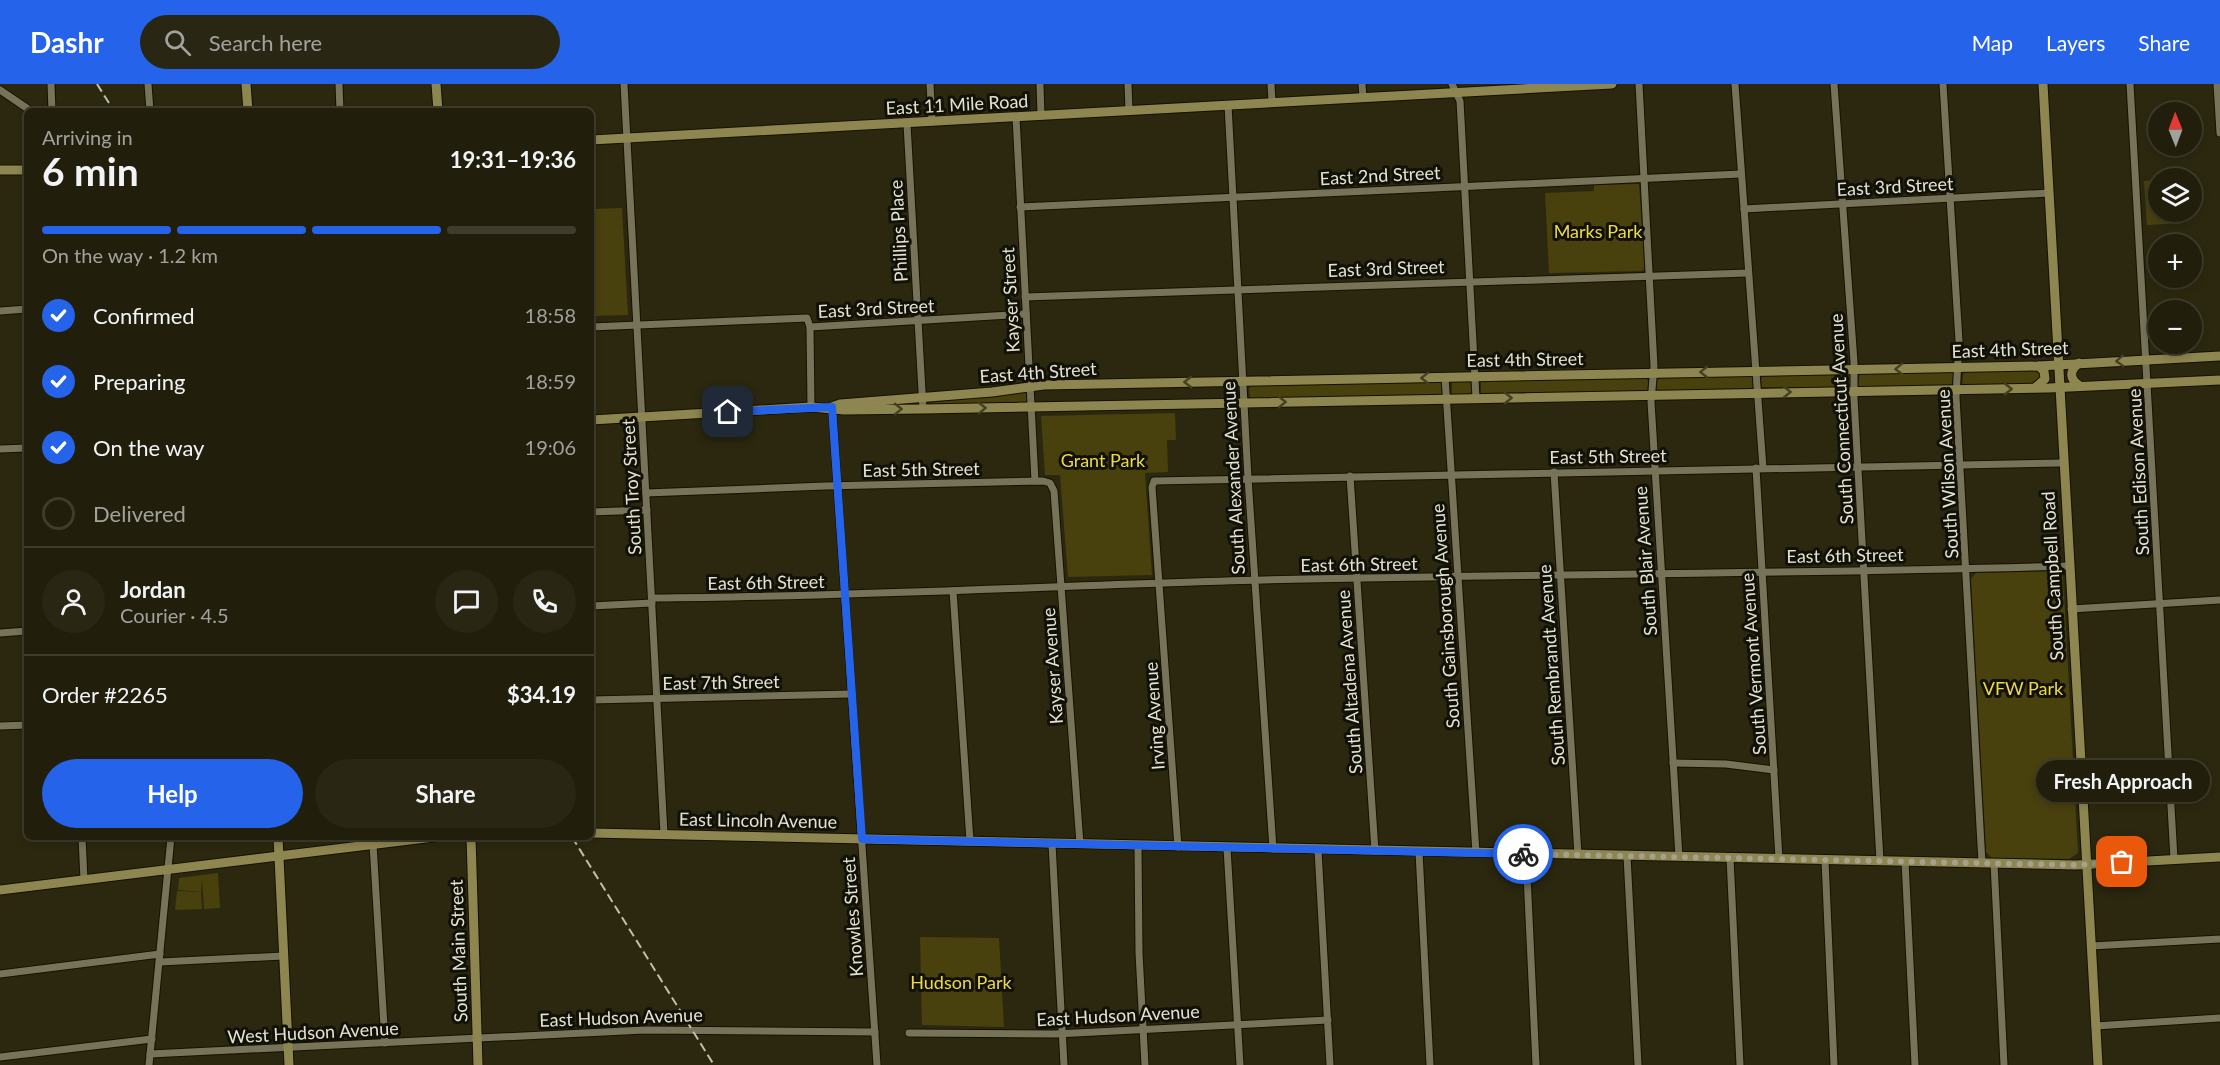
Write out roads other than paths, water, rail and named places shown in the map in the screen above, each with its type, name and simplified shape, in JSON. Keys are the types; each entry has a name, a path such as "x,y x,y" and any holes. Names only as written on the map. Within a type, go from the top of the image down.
{"street":[{"path":"51,84 52,108"},
{"path":"148,84 150,108"},
{"path":"246,84 248,108"},
{"path":"339,84 340,108"},
{"path":"436,84 438,108"},
{"name":"South Troy Street","path":"624,84 664,834"},
{"path":"930,84 932,122"},
{"path":"1040,84 1041,116"},
{"path":"1128,84 1129,110"},
{"path":"1271,84 1272,102"},
{"path":"1362,84 1363,98"},
{"name":"East 11 Mile Road","path":"594,140 1363,98 1454,88 1612,84"},
{"name":"South Blair Avenue","path":"1639,84 1649,275 1651,395 1679,857"},
{"name":"South Vermont Avenue","path":"1735,84 1758,393 1762,572 1779,859"},
{"name":"South Connecticut Avenue","path":"1834,84 1854,369 1880,861"},
{"name":"South Wilson Avenue","path":"1943,84 1959,341 1956,397 1959,465 1982,862"},
{"name":"South Campbell Road","path":"2043,84 2062,463 2098,1065"},
{"name":"South Edison Avenue","path":"2130,84 2174,859"},
{"path":"2217,84 2220,133"},
{"path":"1454,88 1460,101 1476,398"},
{"path":"0,90 27,108"},
{"name":"South Alexander Avenue","path":"1228,105 1248,478 1273,849"},
{"name":"Kayser Street","path":"1016,117 1035,481"},
{"name":"Phillips Place","path":"908,124 923,409"},
{"path":"0,170 24,170"},
{"name":"East 2nd Street","path":"1020,207 1741,174"},
{"name":"East 3rd Street","path":"1744,209 2049,193"},
{"name":"East 3rd Street","path":"1025,297 1238,287 1748,273"},
{"path":"0,311 24,309"},
{"name":"East 3rd Street","path":"594,327 796,317 807,318 810,327 1026,314"},
{"path":"810,327 811,408"},
{"name":"East 4th Street","path":"832,407 840,404 1030,386 2039,366 2220,356"},
{"path":"2079,363 2071,375 2073,381 2080,386"},
{"path":"2035,388 2045,379 2044,371 2039,366"},
{"name":"South Gainsborough Avenue","path":"1445,377 1476,853"},
{"name":"East 4th Street","path":"594,420 832,407 844,410 923,409 2058,388 2220,380"},
{"name":"Knowles Street","path":"832,407 877,1065"},
{"path":"0,449 24,448"},
{"name":"East 5th Street","path":"1154,481 2062,463"},
{"name":"South Rembrandt Avenue","path":"1554,472 1578,855"},
{"name":"South Altadena Avenue","path":"1350,476 1375,851"},
{"name":"East 5th Street","path":"646,493 836,485 1035,481 1051,485"},
{"name":"Irving Avenue","path":"1154,481 1152,487 1178,847"},
{"name":"Kayser Avenue","path":"1051,485 1061,586 1080,844"},
{"path":"594,513 647,510"},
{"name":"East 6th Street","path":"594,606 652,600 844,596 1255,580 2068,566"},
{"path":"953,591 970,842"},
{"path":"2071,609 2220,600"},
{"path":"0,633 24,631"},
{"name":"East 7th Street","path":"594,700 851,694"},
{"path":"0,726 24,725"},
{"path":"1673,763 1726,764 1774,770"},
{"name":"East Lincoln Avenue","path":"594,833 1994,863 2086,864 2220,857"},
{"path":"82,840 84,880"},
{"path":"149,1065 171,840"},
{"path":"278,840 289,1065"},
{"path":"0,890 408,840"},
{"name":"South Main Street","path":"471,840 478,1065"},
{"path":"373,844 385,1043"},
{"path":"1052,844 1064,1065"},
{"path":"1138,846 1145,1065"},
{"path":"1227,848 1240,1065"},
{"path":"1318,850 1330,1065"},
{"path":"1419,852 1430,1065"},
{"path":"1526,854 1536,1065"},
{"path":"1627,856 1638,1065"},
{"path":"1730,858 1740,1065"},
{"path":"1825,860 1834,1065"},
{"path":"1905,861 1915,1065"},
{"path":"1994,863 2004,1065"},
{"path":"2091,946 2220,939"},
{"path":"0,974 160,958 283,956"},
{"path":"2095,1026 2220,1018"},
{"name":"East Hudson Avenue","path":"909,1033 1062,1034 1328,1020"},
{"name":"East Hudson Avenue","path":"477,1038 687,1029 875,1032"},
{"name":"West Hudson Avenue","path":"150,1054 477,1038"},
{"path":"0,1057 152,1039"}],"railway":[{"path":"97,84 112,108"},
{"path":"574,840 714,1065"}],"place":[{"name":"Fresh Approach","path":"2122,862"}],"park label":[{"name":"Marks Park","path":"1598,231"},
{"name":"Grant Park","path":"1103,460"},
{"name":"VFW Park","path":"2023,688"},
{"name":"Hudson Park","path":"961,982"}]}
